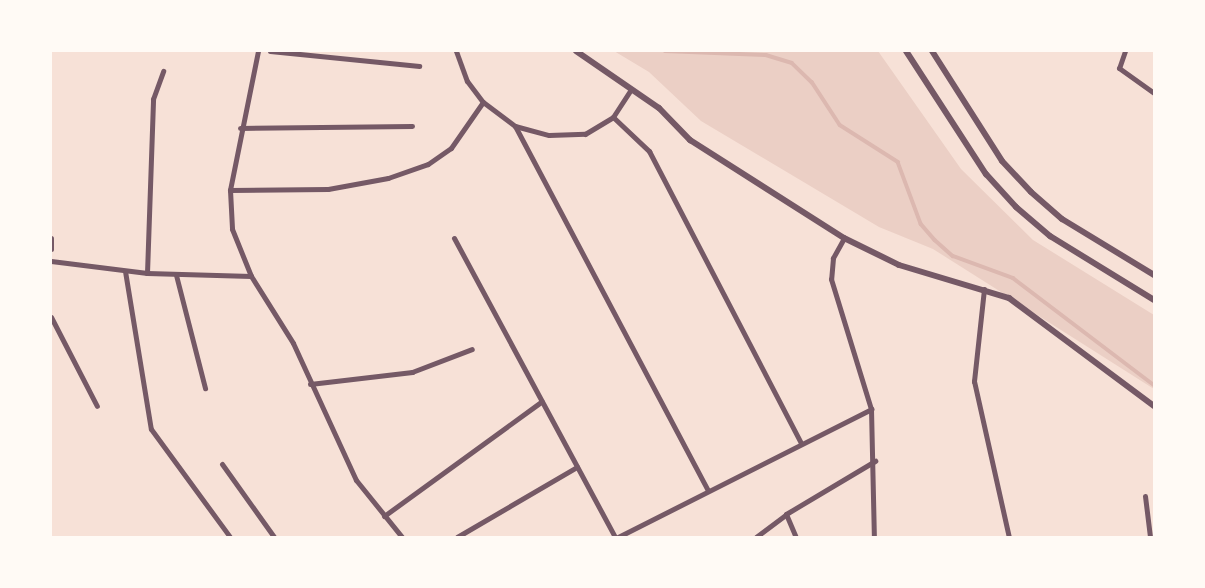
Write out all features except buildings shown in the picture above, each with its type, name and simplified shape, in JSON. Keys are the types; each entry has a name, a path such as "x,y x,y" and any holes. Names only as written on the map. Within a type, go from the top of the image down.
{"street":[{"path":"258,51 240,128 230,190 232,229 251,276 293,343 356,480 402,537"},
{"path":"270,51 419,66"},
{"path":"456,51 467,80 483,102 516,125 549,135 585,134 613,117 631,89"},
{"path":"576,51 631,89 690,140 844,238 899,265 1009,298 1154,406"},
{"path":"906,51 986,174 1016,207 1049,236 1154,300"},
{"path":"932,51 1002,161 1031,192 1062,219 1154,275"},
{"path":"1125,51 1119,68 1154,93"},
{"path":"147,273 153,99 163,71"},
{"path":"230,190 328,189 388,178 428,164 451,148 483,102"},
{"path":"613,117 649,150 801,443"},
{"path":"516,125 708,491"},
{"path":"240,128 412,126"},
{"path":"51,237 51,249"},
{"path":"453,238 617,537 871,409"},
{"path":"844,238 833,258 831,279 871,409 875,461 874,537"},
{"path":"51,261 147,273 251,276"},
{"path":"125,271 151,429 230,537"},
{"path":"176,275 205,388"},
{"path":"984,289 974,382 1009,537"},
{"path":"51,317 97,405"},
{"path":"310,384 412,372 472,349"},
{"path":"384,516 542,401"},
{"path":"756,537 786,514 875,461"},
{"path":"222,464 274,537"},
{"path":"457,537 577,467"},
{"path":"1145,496 1150,537"},
{"path":"786,514 796,537"}],"shaded area":[{"path":"614,51 878,51 961,169 1033,240 1154,315 1154,389 933,249 879,227 701,121 649,72"}],"waterway":[{"path":"665,51 766,55 792,63 812,82 840,125 898,162 921,224 935,240 953,256 1013,278 1154,385"}]}
